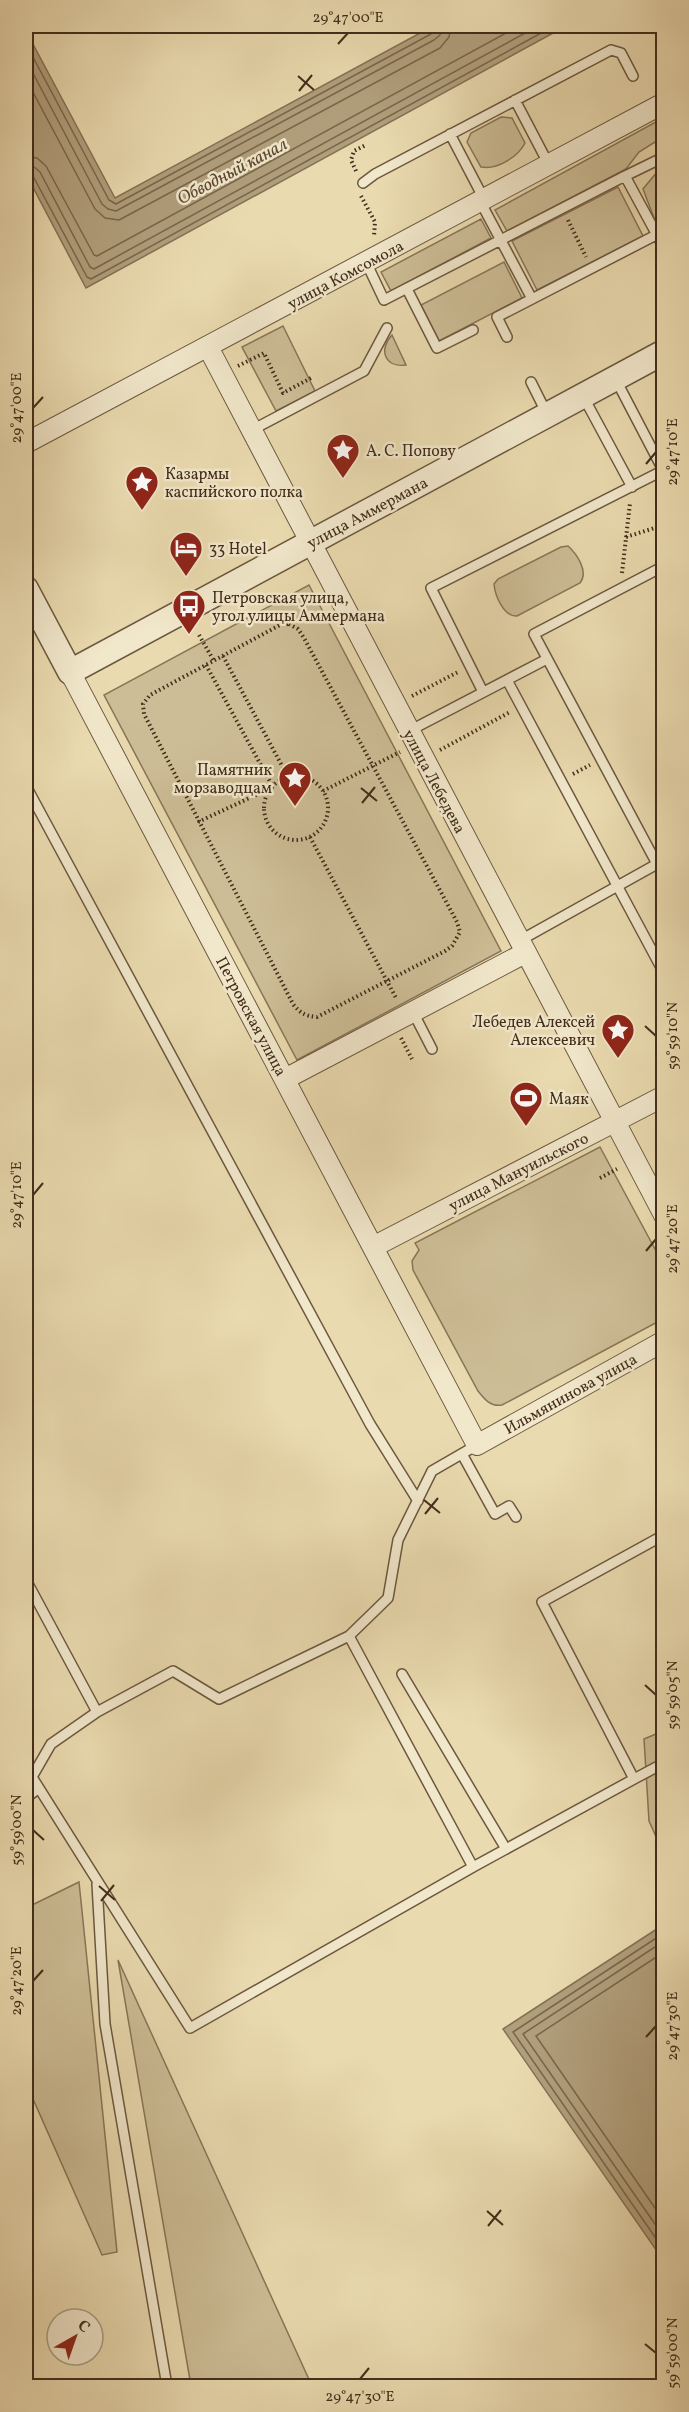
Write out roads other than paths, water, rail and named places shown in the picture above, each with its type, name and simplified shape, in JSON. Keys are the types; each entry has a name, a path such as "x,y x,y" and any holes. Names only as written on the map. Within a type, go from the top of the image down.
{"street":[{"name":"улица Комсомола","path":"26,443 663,103"},
{"name":"улица Лебедева","path":"208,347 310,542 406,741 522,947 663,1215"},
{"name":"улица Аммермана","path":"70,672 663,352"},
{"name":"Петровская улица","path":"26,589 373,1247 470,1449"},
{"path":"285,1079 406,1008 522,947"},
{"name":"улица Мануильского","path":"373,1247 663,1096"},
{"name":"Ильмянинова улица","path":"470,1449 663,1341"}],"lane":[{"path":"363,183 375,174 611,50 621,53 633,76"},
{"path":"515,100 549,165"},
{"path":"450,134 532,298"},
{"path":"366,262 384,300 663,157"},
{"path":"625,176 663,248"},
{"path":"507,337 497,317 656,235"},
{"path":"407,289 437,348 473,330"},
{"path":"252,430 364,371 387,328"},
{"path":"483,692 431,588 663,470 615,378"},
{"path":"531,382 547,414"},
{"path":"583,395 632,487"},
{"path":"663,566 534,634 660,863 663,876"},
{"path":"406,741 483,692 547,659"},
{"path":"507,680 663,973"},
{"path":"26,786 370,1424 418,1501"},
{"path":"522,947 616,887 660,863"},
{"path":"406,1008 432,1049"},
{"path":"32,1777 51,1744 97,1712 173,1671 219,1699 349,1636 388,1598 398,1540 432,1471 470,1449 495,1515 510,1506 516,1517"},
{"path":"634,1779 543,1602 663,1535"},
{"path":"26,1580 97,1712"},
{"path":"349,1636 473,1867"},
{"path":"402,1674 506,1849"},
{"path":"26,1767 190,2028 473,1867 663,1763"},
{"path":"26,1798 39,1788"},
{"path":"97,1882 105,2024 167,2386"}],"water":[{"name":"Обводный канал","path":"433,26 566,26 86,288 26,174 26,31 115,198"},
{"path":"663,1925 663,2271 659,2254 503,2029"}],"place":[{"name":"А. С. Попову","path":"343,479"},
{"name":"Казармы каспийского полка","path":"142,511"},
{"name":"33 Hotel","path":"186,577"},
{"name":"Петровская улица, угол улицы Аммермана","path":"189,635"},
{"name":"Памятник морзаводцам","path":"295,807"},
{"name":"Лебедев Алексей Алексеевич","path":"618,1059"},
{"name":"Маяк","path":"526,1127"}]}
